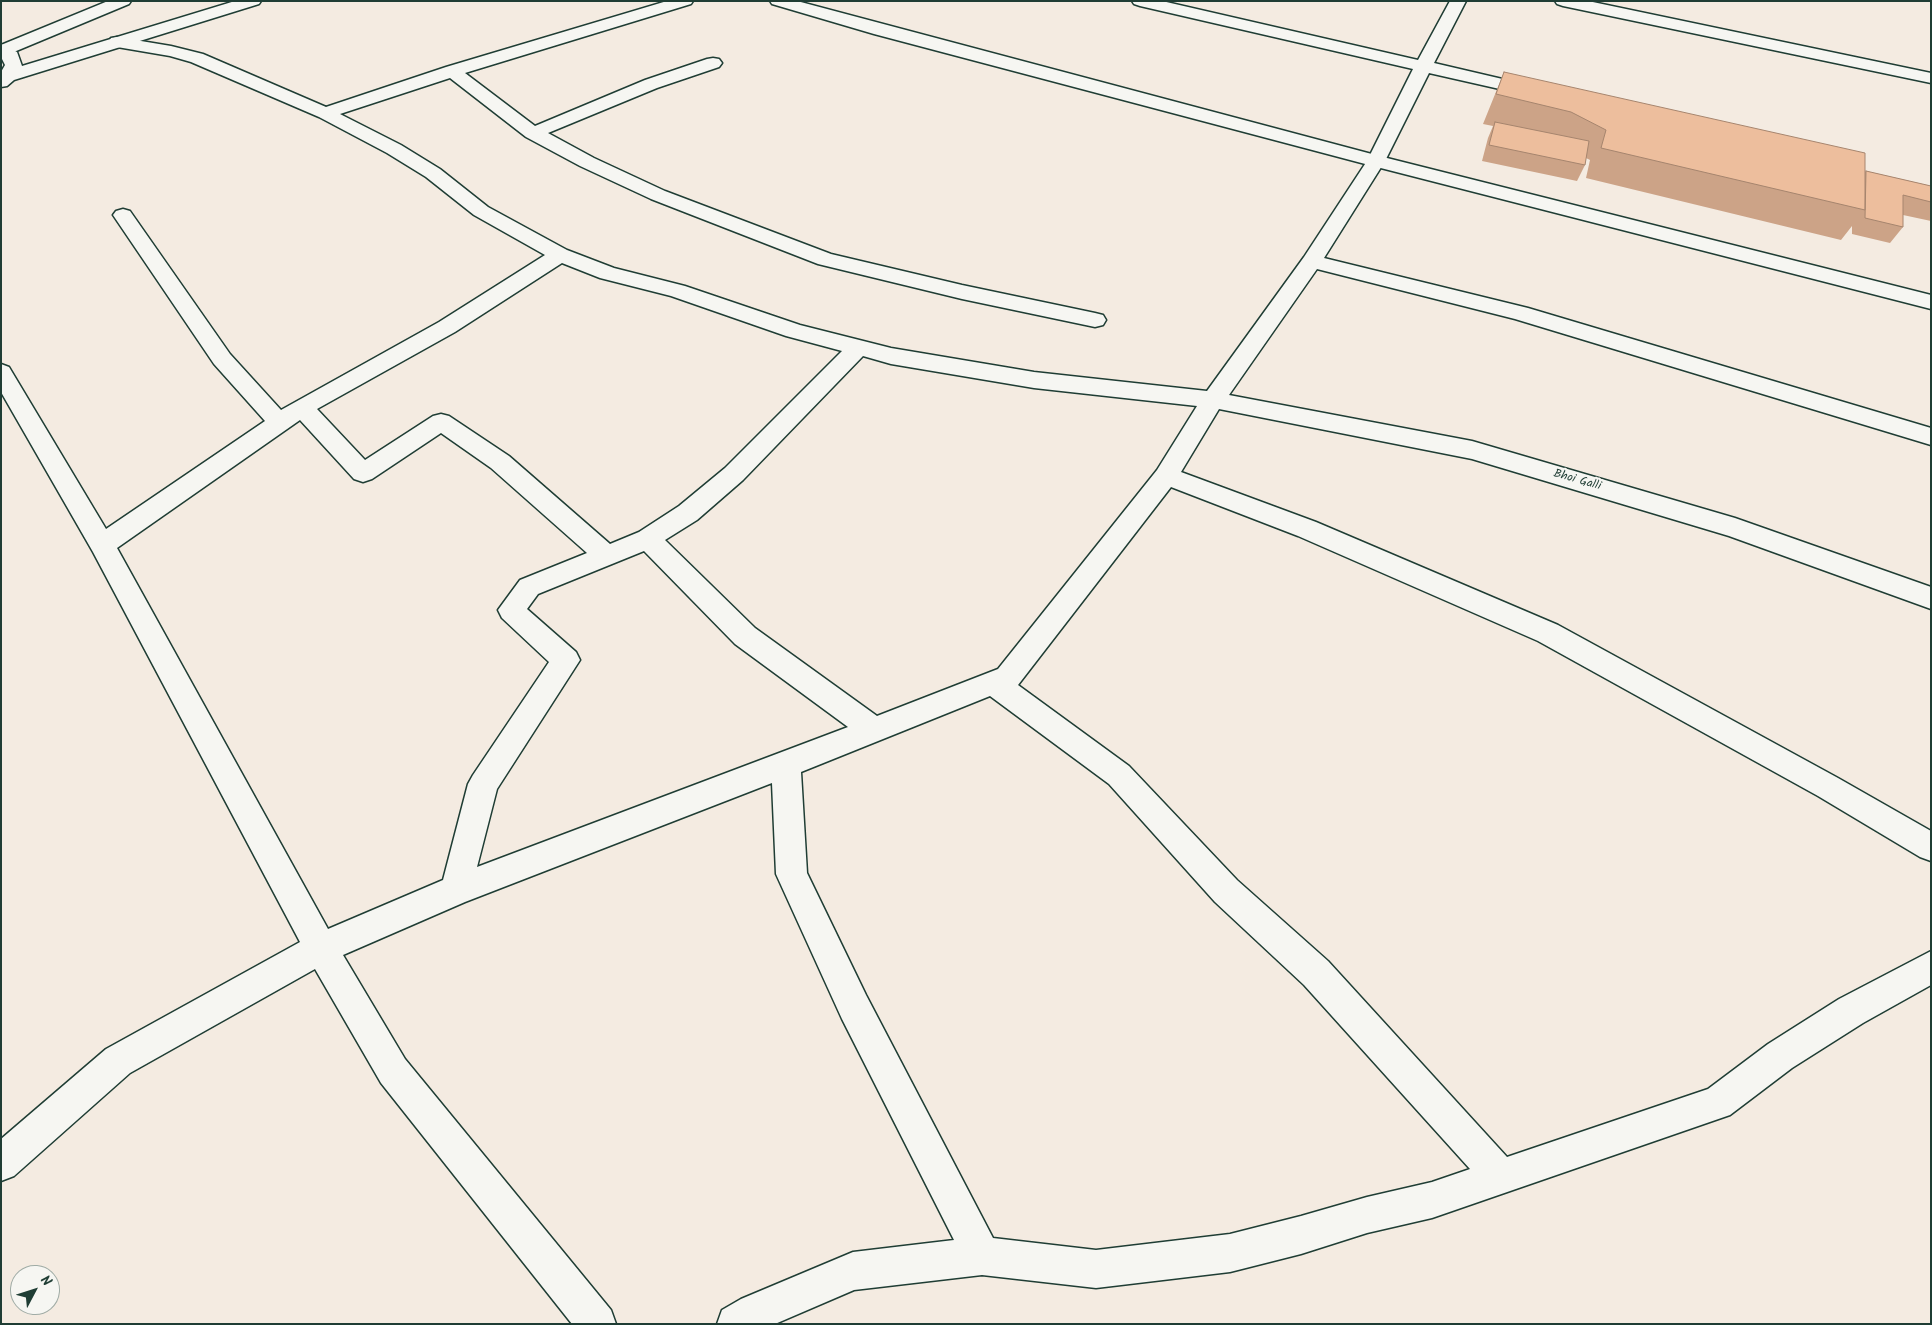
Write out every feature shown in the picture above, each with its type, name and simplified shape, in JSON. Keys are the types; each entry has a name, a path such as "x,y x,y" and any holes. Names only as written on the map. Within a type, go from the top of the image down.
{"street":[{"path":"2,50 124,1"},
{"path":"5,79 117,42 254,1"},
{"path":"325,113 452,71 686,1"},
{"path":"778,1 899,36 1376,161 1931,302"},
{"path":"1140,1 1555,97"},
{"path":"1,1163 118,1061 321,948 456,890 786,765 1008,677 1166,476 1213,400 1312,261 1376,161 1458,1"},
{"path":"1563,1 1931,78"},
{"name":"Bhoi Galli","path":"117,42 171,51 197,58 325,113 394,149 433,173 481,211 560,255 607,273 678,291 794,331 892,356 1034,380 1213,400 1472,450 1735,528 1931,598"},
{"path":"2,50 11,56 14,65 5,79"},
{"path":"533,132 650,84 713,63"},
{"path":"452,71 533,132 588,162 658,194 825,259 1095,320"},
{"path":"124,214 222,359 279,422"},
{"path":"102,545 302,407 447,328 560,255"},
{"path":"1312,261 1520,313 1931,437"},
{"path":"456,890 483,784 566,660 511,610 529,586 648,539 688,513 734,474 858,348"},
{"path":"1,372 102,545 321,948 393,1071 597,1324"},
{"path":"302,407 363,473 441,422 500,462 607,556"},
{"path":"1166,476 1307,529 1548,633 1828,787 1931,846"},
{"path":"648,539 745,636 874,730"},
{"path":"993,682 1119,775 1226,891 1316,973 1500,1176"},
{"path":"786,765 792,874 854,1007 982,1256"},
{"path":"736,1324 854,1270 982,1256 1096,1270 1230,1253 1301,1236 1367,1214 1432,1200 1718,1103 1780,1056 1851,1010 1931,967"}],"building":[{"path":"1504,72 1865,153 1865,210 1601,148 1606,130 1571,112 1496,94"},
{"path":"1495,122 1589,141 1585,165 1489,145"},
{"path":"1866,171 1931,186 1931,202 1903,195 1903,227 1865,218"}]}
